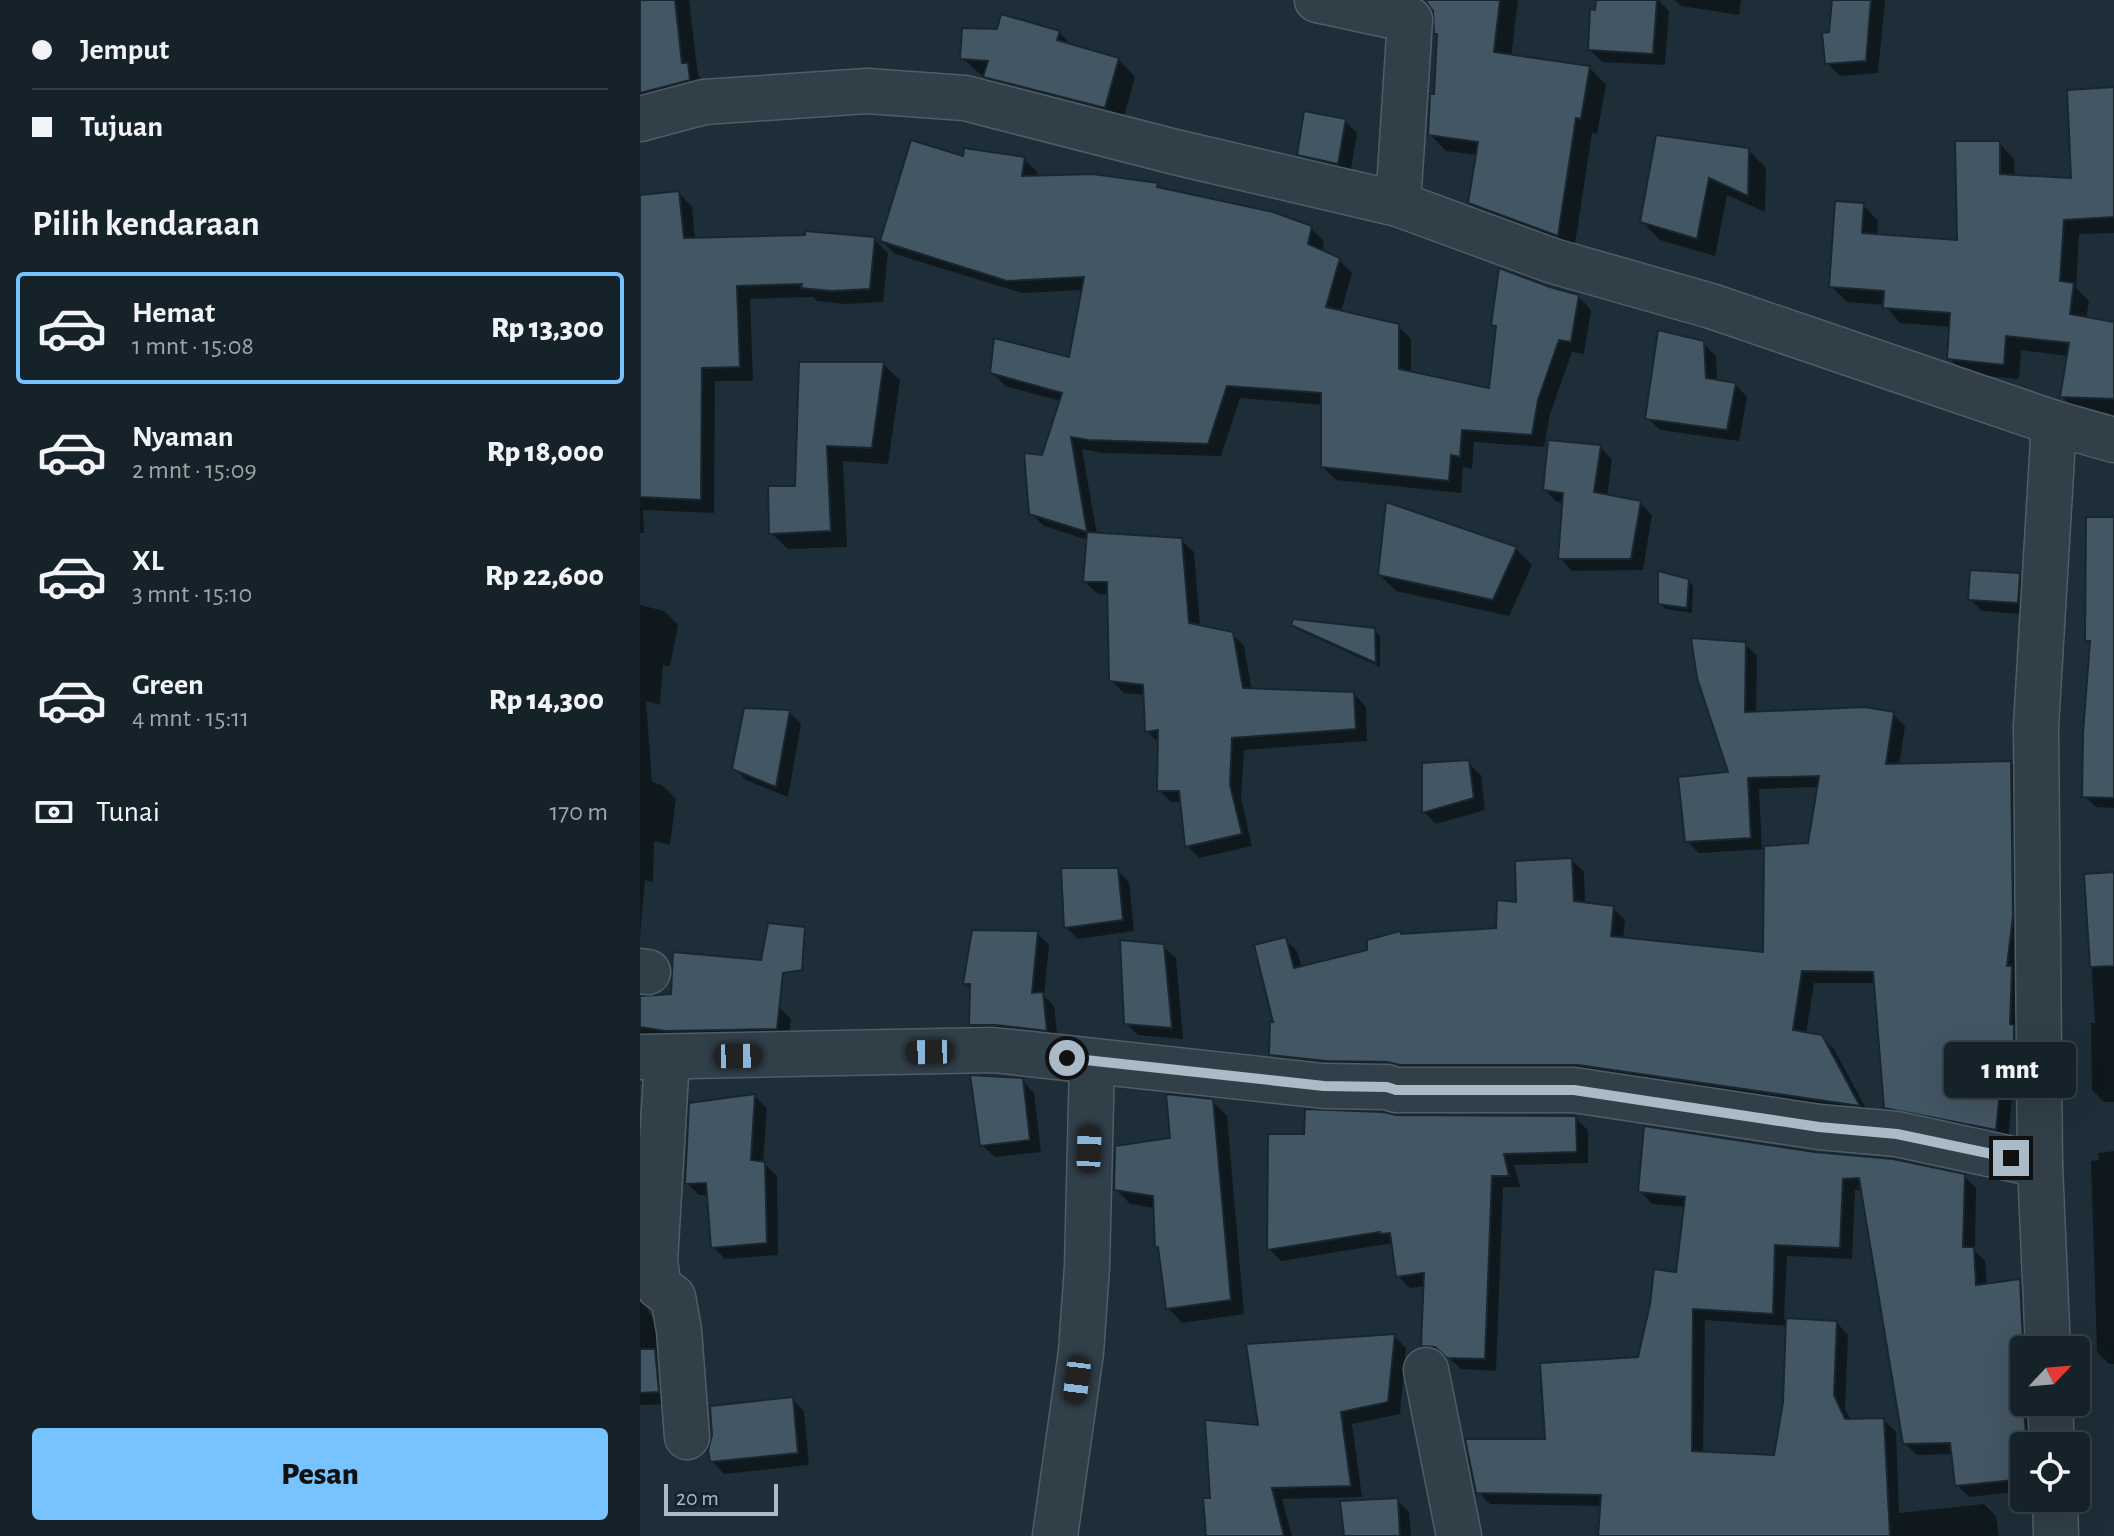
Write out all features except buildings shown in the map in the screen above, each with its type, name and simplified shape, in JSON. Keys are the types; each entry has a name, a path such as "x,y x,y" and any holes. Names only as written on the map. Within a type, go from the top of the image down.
{"street":[{"path":"1317,0 1412,10 1398,204"},
{"path":"640,119 704,102 867,91 965,98 1175,152 1398,204 1553,261 1711,306 2054,423 2114,440"},
{"path":"2047,1336 2040,1165 2036,726 2054,423"},
{"path":"687,1437 679,1330 673,1297 659,1287 655,1262 654,1058 993,1050 1324,1086 1387,1087 1396,1090 1574,1090 1819,1127 1897,1134 2040,1165"},
{"path":"1055,1536 1081,1352 1087,1267 1092,1061"},
{"path":"1426,1370 1459,1536"},
{"path":"2055,1512 2056,1536"}],"route":[{"path":"1067,1058 1324,1086 1387,1087 1396,1090 1574,1090 1819,1127 1897,1134 2011,1158"}]}
